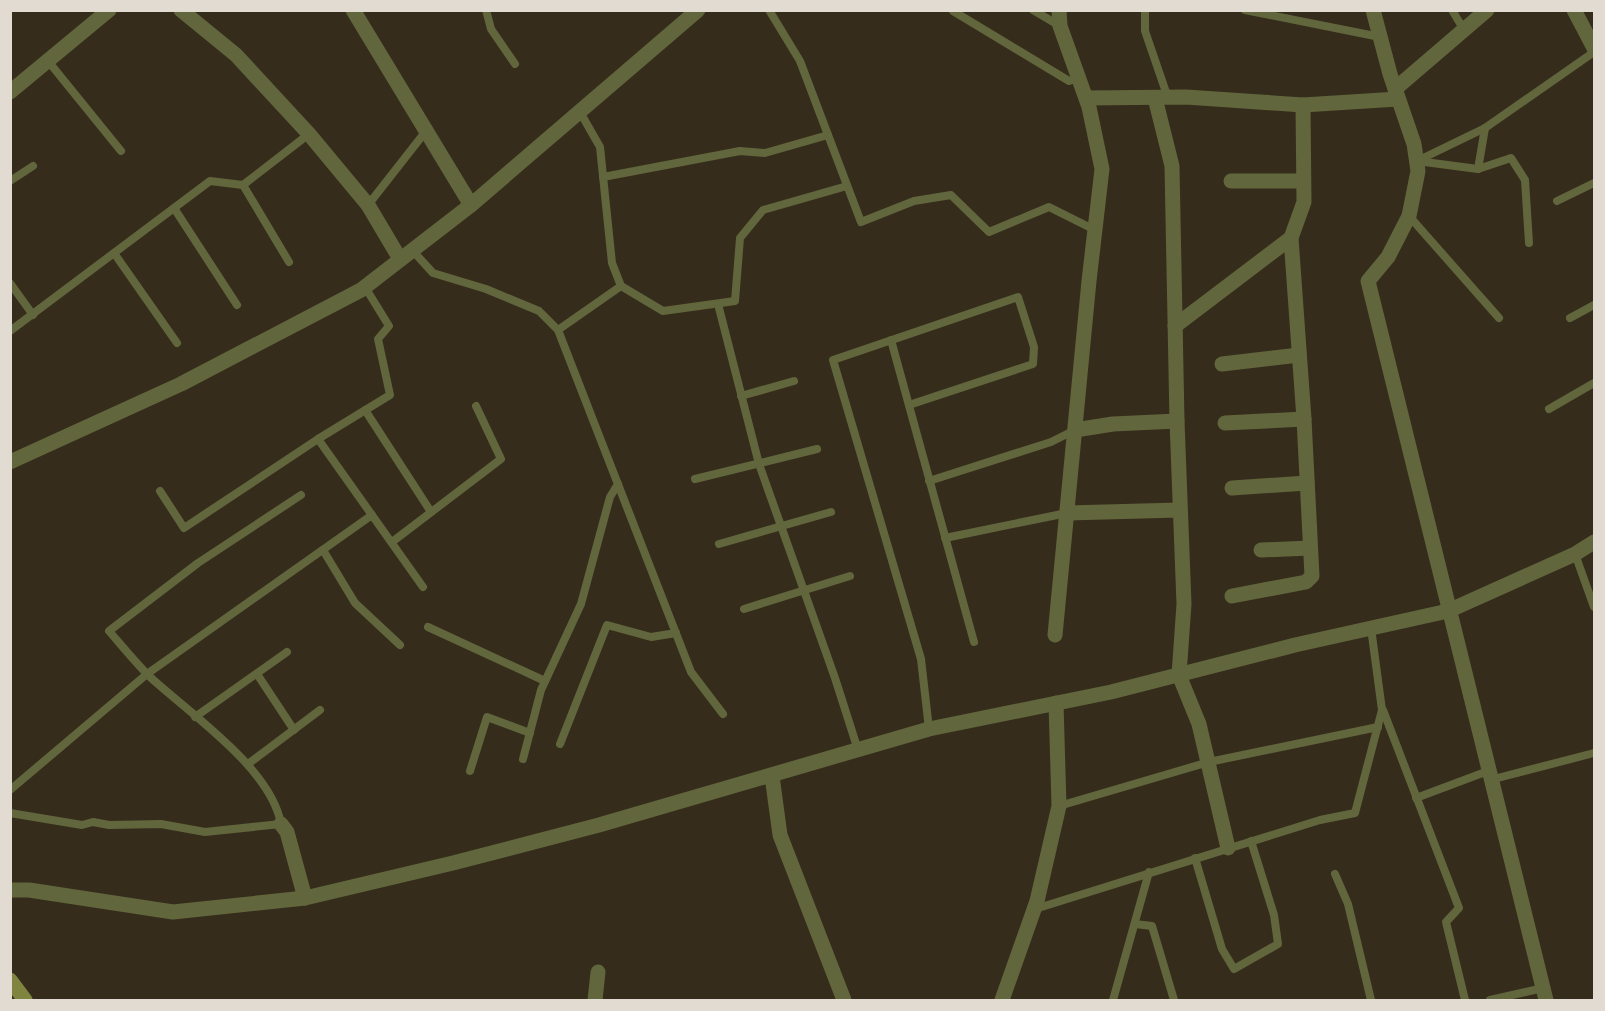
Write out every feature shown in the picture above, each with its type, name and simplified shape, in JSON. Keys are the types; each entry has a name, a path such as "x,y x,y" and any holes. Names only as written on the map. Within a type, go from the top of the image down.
{"main road":[{"path":"10,980 25,1000"}],"street":[{"path":"10,92 109,10"},
{"path":"181,10 236,55 309,134 406,255"},
{"path":"353,10 471,205"},
{"path":"1372,10 1414,144 1418,171 1409,216 1388,257 1368,281 1544,994"},
{"path":"1086,99 1161,98 1303,105 1397,94 1487,10"},
{"path":"1575,10 1594,50"},
{"path":"10,462 181,384 365,287 471,205 698,11"},
{"path":"1055,635 1102,169 1086,99 1060,18"},
{"path":"1161,98 1172,166 1176,421 1184,604 1179,675 1199,724 1228,848"},
{"path":"1232,596 1310,580 1312,576 1291,238 1304,202 1303,105"},
{"path":"1231,181 1303,181"},
{"path":"1175,326 1291,238"},
{"path":"1221,364 1299,355"},
{"path":"1225,423 1304,419"},
{"path":"1075,430 1113,424 1176,421"},
{"path":"1232,488 1307,483"},
{"path":"1067,513 1180,510"},
{"path":"10,890 28,890 173,912 305,898 453,863 772,776 929,729 1056,703 1295,645 1448,611 1575,554 1594,542"},
{"path":"1261,550 1311,548"},
{"path":"1002,1000 1034,909 1059,806 1056,703"},
{"path":"772,776 780,835 844,1000"},
{"path":"281,824 287,831 305,898"},
{"path":"595,1000 598,972"}],"lane":[{"path":"486,10 491,29 515,64"},
{"path":"769,10 800,61 861,222 914,201 951,195 989,232 1049,207 1095,230"},
{"path":"1033,10 1060,18"},
{"path":"1144,10 1145,31 1161,98"},
{"path":"1245,10 1380,37"},
{"path":"1452,10 1464,30"},
{"path":"953,11 1069,81 1079,78"},
{"path":"1417,161 1485,128 1594,50"},
{"path":"48,61 121,151"},
{"path":"580,112 600,147 612,262 621,286 663,311 735,301 740,238 763,210 847,186"},
{"path":"1479,169 1485,128"},
{"path":"368,205 426,131"},
{"path":"10,331 210,182 243,185 309,134"},
{"path":"603,177 740,150 765,153 828,135"},
{"path":"1417,161 1479,169 1511,158 1525,180 1529,243"},
{"path":"10,181 33,166"},
{"path":"1557,201 1594,183"},
{"path":"243,185 289,262"},
{"path":"174,208 237,305"},
{"path":"1409,216 1499,318"},
{"path":"114,253 177,343"},
{"path":"406,255 433,273 486,289 539,311 558,330 691,672 723,714"},
{"path":"10,283 33,315"},
{"path":"558,330 621,286"},
{"path":"160,491 184,528 318,438 390,395 378,339 389,326 365,287"},
{"path":"909,405 1033,364 1034,347 1018,297 833,360 921,659 929,729"},
{"path":"718,304 759,464 835,678 858,750"},
{"path":"1570,318 1594,305"},
{"path":"891,340 974,642"},
{"path":"741,396 794,381"},
{"path":"1549,409 1594,383"},
{"path":"392,542 501,459 476,406"},
{"path":"365,410 431,512"},
{"path":"929,481 1051,442 1075,430"},
{"path":"318,438 423,587"},
{"path":"695,479 817,449"},
{"path":"523,759 545,681 581,604 609,497 618,484"},
{"path":"10,813 82,825 93,822 109,825 161,824 205,832 281,824 279,810 248,764 147,674 109,631 198,563 301,495"},
{"path":"719,544 831,512"},
{"path":"945,538 1067,513"},
{"path":"10,790 147,674 372,515"},
{"path":"322,550 355,603 400,645"},
{"path":"1575,554 1594,607"},
{"path":"744,609 850,576"},
{"path":"560,744 607,625 651,637 676,633"},
{"path":"428,627 545,681"},
{"path":"1371,628 1382,710 1459,908 1446,922 1465,1000"},
{"path":"195,717 287,652"},
{"path":"257,674 294,730"},
{"path":"248,764 320,710"},
{"path":"1034,909 1320,820 1355,813 1382,710"},
{"path":"470,771 487,717 530,733"},
{"path":"1059,806 1209,762 1378,727"},
{"path":"1416,798 1489,775 1594,753"},
{"path":"1195,858 1222,949 1234,969 1278,944 1275,915 1251,841"},
{"path":"1113,1000 1149,872"},
{"path":"1335,874 1348,904 1371,1000"},
{"path":"1135,924 1152,926 1174,1000"},
{"path":"1490,1000 1544,994"}]}
